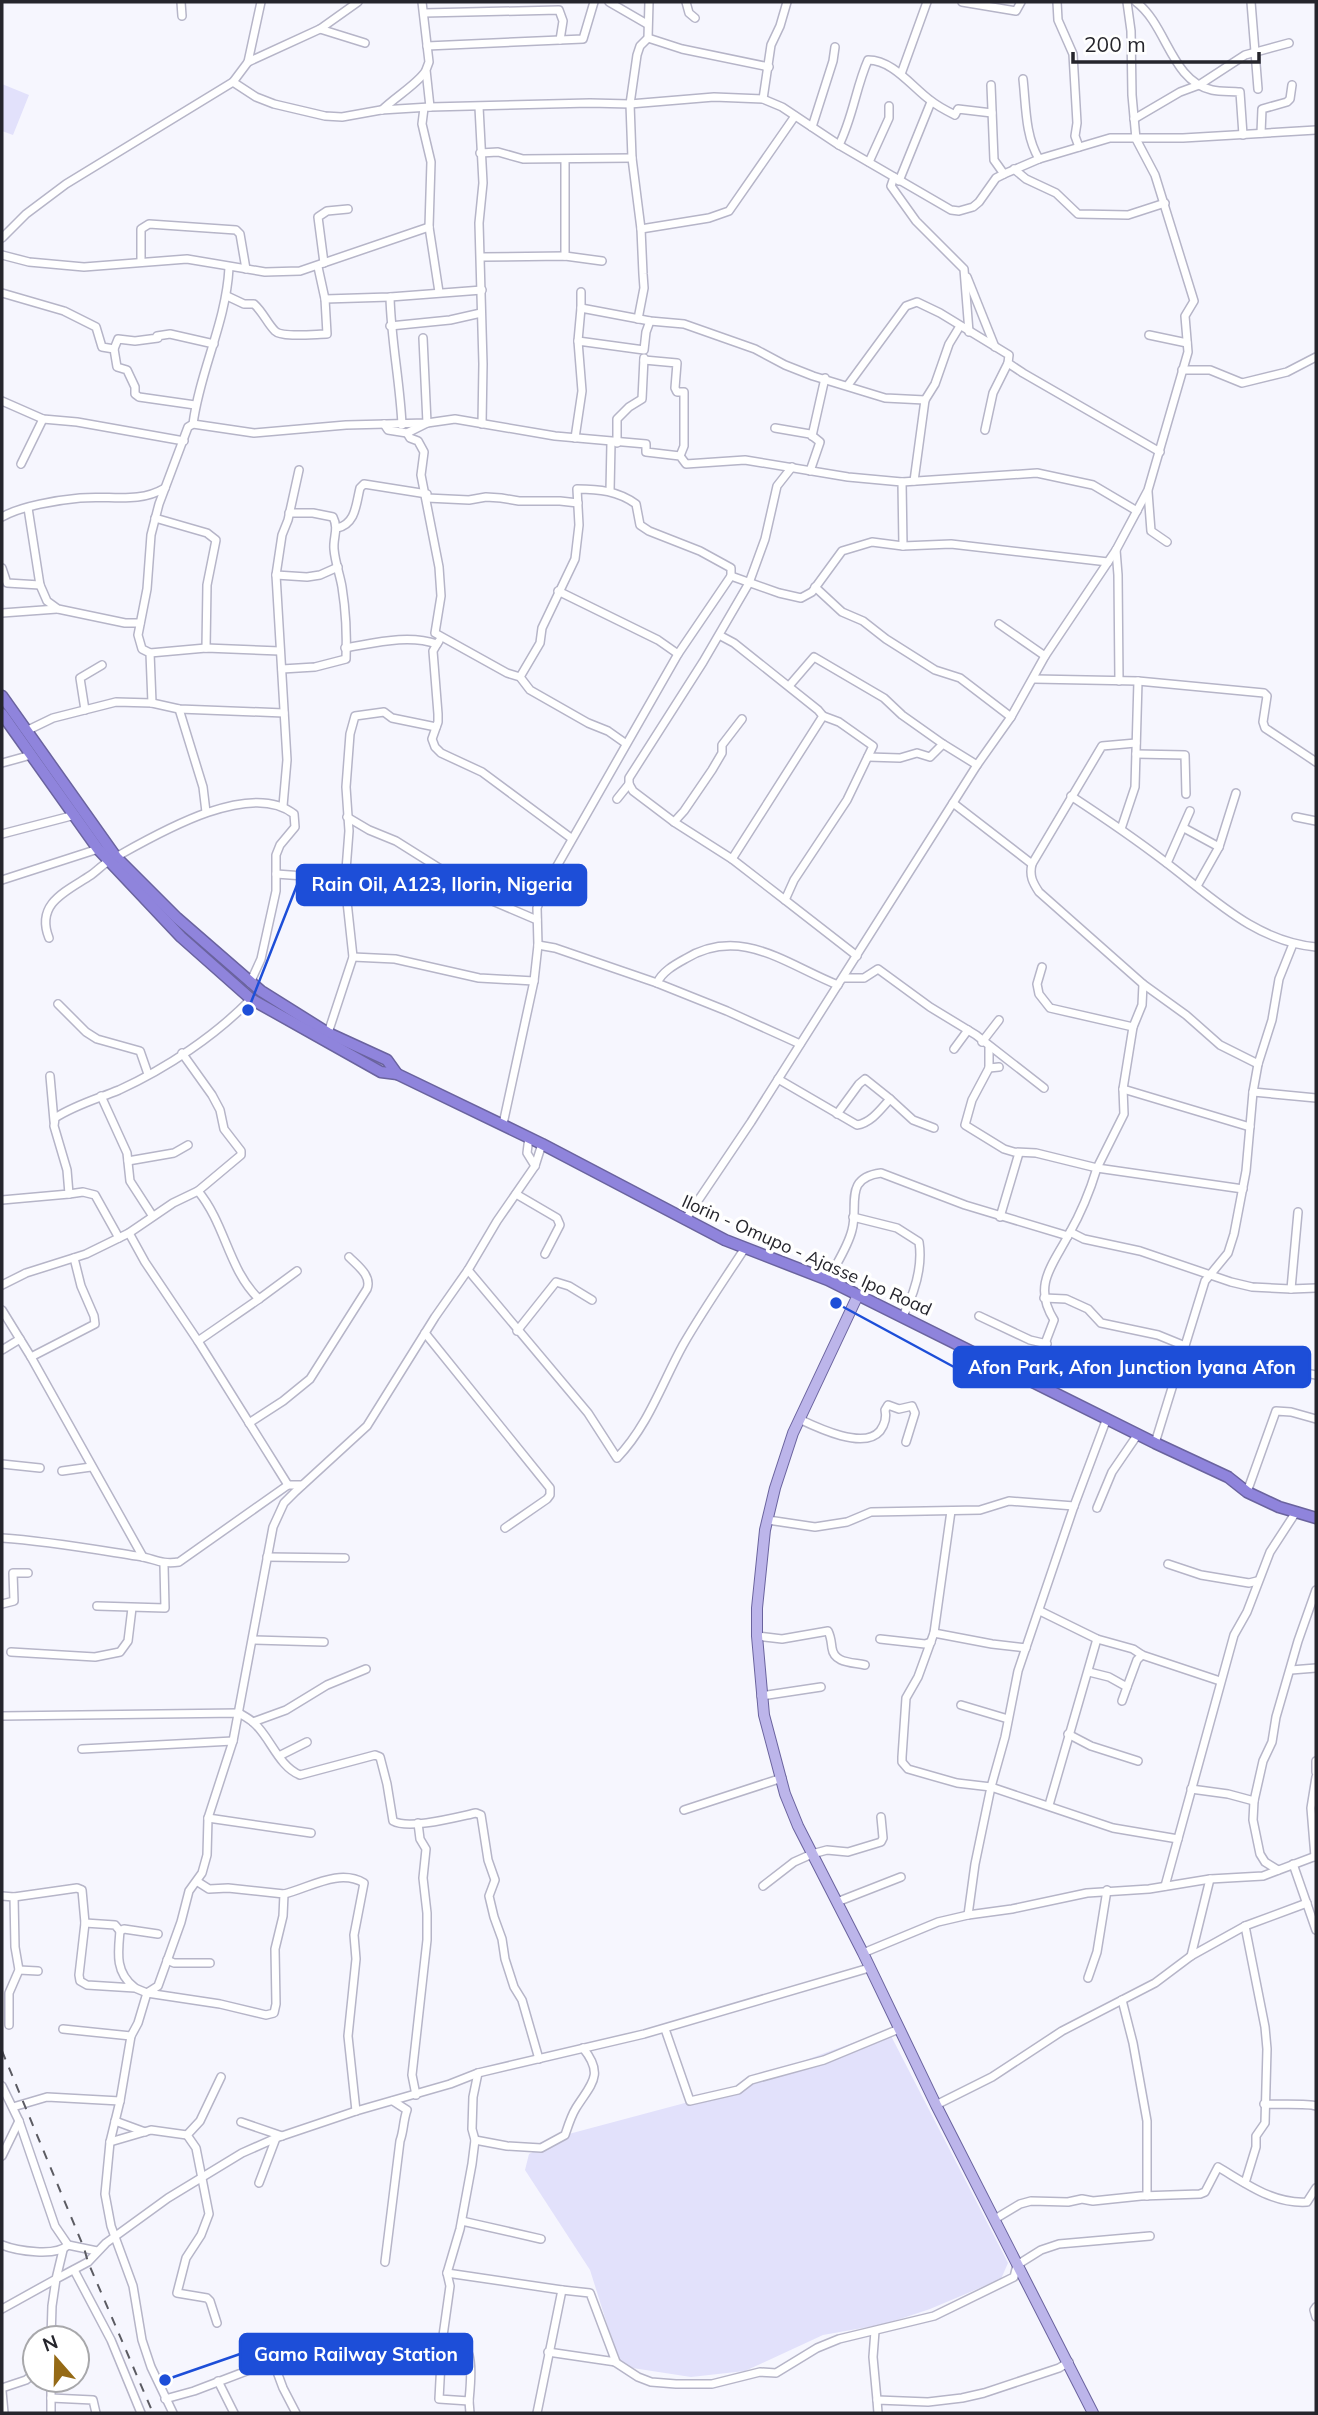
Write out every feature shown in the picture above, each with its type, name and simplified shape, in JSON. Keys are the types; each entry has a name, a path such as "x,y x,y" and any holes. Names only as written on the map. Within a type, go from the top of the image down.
{"highway":[{"name":"Ilorin - Omupo - Ajasse Ipo Road","path":"2,696 112,859 169,925 251,999 381,1072 397,1074 503,1124 685,1220 745,1248 828,1280 1228,1477 1247,1492 1316,1518"},
{"name":"Ilorin - Omupo - Ajasse Ipo Road","path":"2,714 98,849 250,983 328,1033 387,1060 397,1074"}],"main road":[{"path":"858,1295 799,1419 775,1488 768,1520 761,1557 757,1636 761,1696 771,1748 798,1826 1043,2319 1069,2362 1093,2413"}],"street":[{"path":"181,2 182,16"},
{"path":"2,238 26,214 66,184 233,82 248,62 261,2"},
{"path":"248,62 320,29 358,2"},
{"path":"382,110 421,79 426,71 429,62 422,2"},
{"path":"427,46 583,39 594,2"},
{"path":"609,2 647,24"},
{"path":"638,318 643,288 641,229 632,158 631,104 637,55 640,46 648,38 649,2"},
{"path":"686,2 689,13 695,18"},
{"path":"764,99 771,45 787,2"},
{"path":"901,74 927,2"},
{"path":"962,2 1016,10 1021,2"},
{"path":"1057,2 1058,20 1073,54 1077,123 1075,136 1079,147"},
{"path":"685,1220 841,981 977,765 1011,717 1045,656 1116,550 1148,490 1188,352 1185,316 1194,302 1165,203 1155,175 1136,139 1127,2"},
{"path":"1136,2 1146,9 1157,24 1174,58 1191,80 1212,90 1240,92 1243,135"},
{"path":"1251,2 1258,89"},
{"path":"424,13 559,10 563,21 559,40"},
{"path":"320,29 365,43"},
{"path":"648,38 682,49 769,67"},
{"path":"1134,119 1180,92 1199,85 1245,55 1289,43"},
{"path":"811,127 834,61 835,47"},
{"path":"839,145 848,127 868,60 874,60 901,74 931,102 955,115 958,109 992,113"},
{"path":"426,71 427,108 422,124 431,162 429,227 439,292"},
{"path":"1023,79 1027,121 1034,152 1039,159"},
{"path":"233,82 256,97 309,114 342,117 382,110 427,108 631,104 714,97 764,99 897,179 951,210 959,211 979,202 992,182 1014,169 1113,137 1136,139 1316,130"},
{"path":"991,85 994,160 1004,174"},
{"path":"1261,133 1262,109 1287,102 1292,85"},
{"path":"931,102 897,179 891,186 916,222 964,269 996,348"},
{"path":"869,162 889,118 889,106"},
{"path":"480,107 482,424"},
{"path":"641,229 709,218 729,211 795,116"},
{"path":"480,153 498,152 523,159 632,158"},
{"path":"565,160 565,256"},
{"path":"1014,169 1026,179 1056,193 1078,214 1128,215 1165,203"},
{"path":"227,296 244,304 254,304 280,334 327,334 317,217 327,211 348,209"},
{"path":"141,261 141,229 149,224 236,230 240,234 246,270"},
{"path":"2,255 29,262 84,267 141,261 187,260 246,270 300,271 429,227"},
{"path":"482,257 565,256 602,261"},
{"path":"229,268 227,296 195,405 192,424 188,427 150,535 147,589 138,635 142,649 150,653 206,648 280,651"},
{"path":"964,269 970,332"},
{"path":"325,299 390,298 482,290"},
{"path":"575,438 582,386 578,341 581,292"},
{"path":"2,293 85,321 96,327 102,347 114,349"},
{"path":"390,298 390,326 401,391 402,425"},
{"path":"848,385 909,304 917,302 930,307 1009,355 1008,363 993,393 985,430"},
{"path":"581,308 650,321 684,324 755,349 785,365 886,398 925,400"},
{"path":"390,326 450,320 481,313"},
{"path":"610,491 617,419 642,399 644,350 650,321"},
{"path":"914,481 925,400 935,384 951,339 960,326"},
{"path":"195,405 139,397 135,394 135,387 127,370 117,367 114,349 118,339 147,340 158,338 157,335 170,334 214,344"},
{"path":"1149,335 1187,343"},
{"path":"423,338 427,423"},
{"path":"578,341 644,350"},
{"path":"1182,370 1210,370 1242,383 1286,372 1316,357"},
{"path":"644,360 677,363 675,388 677,392 684,392 684,446 680,456"},
{"path":"1008,363 1160,452"},
{"path":"813,436 825,378"},
{"path":"2,401 43,419 77,422 184,441"},
{"path":"21,464 43,419"},
{"path":"192,424 254,432 346,425 402,425 455,419 575,438 646,444 646,452 680,456 686,464 745,460 848,477 902,482 1037,473 1093,485 1137,511"},
{"path":"384,424 388,430 407,433 427,423"},
{"path":"775,428 813,436 820,442 810,471"},
{"path":"407,433 410,438 418,440 422,447 421,475 439,567 441,596 433,651 438,714 432,739 435,747 482,772 571,838"},
{"path":"792,467 777,486 765,539 750,583 629,778 629,784 634,791 674,822 732,859 857,956"},
{"path":"283,806 287,760 276,575 282,535 299,470"},
{"path":"902,482 903,546"},
{"path":"337,528 346,526 352,520 360,488 364,484 427,496 468,500 501,498 578,503"},
{"path":"145,498 166,488"},
{"path":"503,1124 534,981 538,945 537,908 541,896 625,743 646,712 678,654 731,576 731,568 700,551 640,525 636,504 610,491 577,489 578,544 575,559 542,628 540,643 520,677"},
{"path":"1148,490 1151,531 1167,542"},
{"path":"2,517 19,508 80,498 145,498 159,504"},
{"path":"28,508 40,585 47,601 58,609"},
{"path":"282,669 315,667 345,659 348,630 334,549 337,528 333,517 289,513"},
{"path":"155,518 207,533 216,540 207,585 206,648"},
{"path":"731,576 801,598 808,596 845,549 872,542 903,546 951,544 1108,562"},
{"path":"1116,550 1119,681"},
{"path":"276,575 307,577 338,567"},
{"path":"2,568 7,583 40,585"},
{"path":"815,587 842,612 863,621 935,670 960,678 1011,717"},
{"path":"558,591 658,640 678,654"},
{"path":"2,613 58,609 125,623 140,623"},
{"path":"999,624 1045,656"},
{"path":"719,635 734,643 823,716 839,722 873,746 847,800 794,880 785,900"},
{"path":"345,648 408,639 437,638 476,654 507,673 520,677 530,690 588,723 608,731 625,743"},
{"path":"150,653 152,703"},
{"path":"789,686 814,657 884,698 902,715 977,765"},
{"path":"85,710 80,678 102,664"},
{"path":"1034,679 1138,681 1264,693 1267,696 1265,728 1316,762"},
{"path":"1121,829 1135,787 1138,681"},
{"path":"26,731 53,718 116,702 152,703 179,709 284,713"},
{"path":"179,709 203,787 206,812"},
{"path":"328,1033 353,957 345,883 349,831 349,734 355,716 384,712 392,718 436,727"},
{"path":"732,859 823,716"},
{"path":"674,822 712,770 722,753 722,744 742,719"},
{"path":"1136,743 1102,747 1032,864 1030,871 1033,882 1040,892 1143,984 1186,1015 1220,1045 1258,1064"},
{"path":"868,757 900,758 917,753 930,757 943,744"},
{"path":"1136,754 1185,755 1186,794"},
{"path":"2,763 31,755"},
{"path":"617,799 629,784"},
{"path":"1197,886 1219,847 1236,793"},
{"path":"1071,796 1121,829 1256,930 1293,944 1316,947"},
{"path":"953,803 1032,864"},
{"path":"49,938 44,926 46,915 55,900 112,859 176,824 206,812 256,804 283,806 294,814 295,827 280,845 276,855 276,891 268,931 256,974 250,983"},
{"path":"1167,863 1190,811"},
{"path":"2,834 75,815"},
{"path":"347,817 396,841 490,900 537,920"},
{"path":"1296,817 1316,821"},
{"path":"1184,828 1219,847"},
{"path":"2,880 98,849"},
{"path":"276,874 332,878 345,883"},
{"path":"1155,1443 1209,1274 1228,1253 1243,1189 1258,1064 1272,1020 1279,979 1293,944"},
{"path":"538,945 555,948 657,983 800,1044"},
{"path":"657,983 661,975 697,952 727,946 762,950 841,981 864,978 878,969 930,1007 968,1030 1044,1088"},
{"path":"353,957 395,959 479,978 534,981"},
{"path":"1042,967 1037,984 1039,994 1050,1008 1133,1027"},
{"path":"1031,1380 1054,1320 1044,1298 1048,1272 1069,1234 1124,1114 1123,1089 1133,1027 1142,1005 1143,984"},
{"path":"54,1121 56,1117 80,1104 148,1074 183,1053 230,1021 251,999"},
{"path":"58,1004 86,1032 97,1039 140,1051 148,1074"},
{"path":"982,1042 999,1020"},
{"path":"954,1049 968,1030"},
{"path":"989,1048 989,1068 972,1100 965,1125 1004,1149 1018,1153 1036,1153 1097,1168 1243,1189"},
{"path":"2,1285 26,1273 74,1258 129,1233 152,1215 198,1191 238,1158 241,1153 224,1129 220,1110 183,1053"},
{"path":"989,1068 999,1067"},
{"path":"50,1076 54,1126 67,1170 69,1194"},
{"path":"778,1079 857,1125 863,1124 890,1099"},
{"path":"837,1114 864,1079 913,1120 934,1128"},
{"path":"1123,1089 1250,1127"},
{"path":"1253,1092 1316,1098"},
{"path":"101,1096 127,1153 130,1181 152,1215"},
{"path":"529,1137 527,1153 535,1166"},
{"path":"173,2413 142,2340 133,2286 115,2236 105,2194 110,2142 131,2036 147,1993 158,1986 189,1891 198,1882 206,1855 208,1818 240,1713 273,1527 279,1512 302,1485 367,1426 535,1166 542,1144"},
{"path":"128,1161 174,1153 188,1145"},
{"path":"1000,1217 1018,1153"},
{"path":"828,1280 853,1229 855,1191 863,1179 881,1173 1000,1217 1140,1251 1252,1287 1316,1288"},
{"path":"198,1191 216,1217 242,1278 259,1298"},
{"path":"2,1199 83,1192 95,1195 119,1238"},
{"path":"516,1194 557,1218 560,1225 545,1254"},
{"path":"1292,1289 1298,1212"},
{"path":"853,1217 897,1228 919,1242 918,1273 903,1317"},
{"path":"129,1233 288,1485"},
{"path":"468,1270 588,1413 617,1458 650,1413 683,1345 745,1248"},
{"path":"249,1423 310,1379 367,1289 367,1275 349,1256"},
{"path":"31,1357 95,1324 74,1258"},
{"path":"198,1341 297,1271"},
{"path":"517,1331 556,1282 569,1286 592,1300"},
{"path":"1044,1298 1066,1299 1088,1309 1101,1323 1158,1335 1185,1346"},
{"path":"2,1310 143,1557"},
{"path":"979,1316 1030,1340 1047,1344"},
{"path":"425,1333 550,1488 547,1499 506,1528"},
{"path":"2,1350 20,1339"},
{"path":"1300,1372 1316,1375"},
{"path":"799,1419 827,1431 864,1438 873,1437 887,1418 885,1410 888,1405 899,1409 912,1406 915,1413 906,1442"},
{"path":"1247,1492 1276,1411 1316,1419"},
{"path":"968,1915 991,1787 1016,1682 1074,1506 1107,1418"},
{"path":"1097,1508 1112,1472 1138,1434"},
{"path":"2,1464 40,1468"},
{"path":"61,1471 91,1467"},
{"path":"2,1538 47,1541 143,1557 164,1564 179,1562 288,1485 302,1485"},
{"path":"768,1520 815,1527 847,1522 871,1512 980,1510 1009,1501 1074,1506"},
{"path":"951,1511 934,1633 918,1677 906,1698 902,1762 908,1769 948,1780 991,1787 1113,1828 1178,1839"},
{"path":"1165,1886 1234,1635 1247,1612 1257,1581 1277,1538 1296,1512"},
{"path":"267,1557 345,1558"},
{"path":"97,1606 164,1608 164,1564"},
{"path":"1168,1564 1201,1575 1249,1583 1257,1581"},
{"path":"2,1604 14,1601 13,1573 28,1573"},
{"path":"1278,1870 1265,1862 1260,1854 1253,1820 1254,1801 1298,1640 1316,1590"},
{"path":"11,1652 95,1657 120,1652 128,1641 132,1608"},
{"path":"1040,1611 1097,1639 1133,1649 1142,1655 1220,1681"},
{"path":"757,1636 782,1639 828,1631 833,1654 837,1659 864,1665"},
{"path":"934,1633 1026,1648"},
{"path":"880,1639 925,1644 931,1642"},
{"path":"1049,1805 1097,1639"},
{"path":"254,1640 324,1642"},
{"path":"1122,1701 1137,1660 1142,1655"},
{"path":"253,1722 286,1710 327,1685 366,1668"},
{"path":"1291,1670 1316,1668"},
{"path":"1089,1672 1109,1677 1127,1687"},
{"path":"761,1696 821,1687"},
{"path":"961,1705 1008,1719"},
{"path":"2,1716 240,1713 253,1722 279,1756 294,1772 300,1774 375,1755 380,1757 393,1821 398,1825 476,1813 481,1815 486,1852 495,1880 489,1896 505,1959 514,1987 522,2000 539,2059"},
{"path":"1068,1734 1091,1746 1138,1761"},
{"path":"82,1749 233,1741"},
{"path":"279,1756 307,1742"},
{"path":"863,1953 938,1922 968,1915 1107,1890 1149,1889 1210,1879 1264,1875 1316,1856 1311,1808 1316,1761"},
{"path":"684,1810 782,1778"},
{"path":"1191,1789 1254,1801"},
{"path":"763,1886 794,1862 812,1854 827,1850 849,1852 877,1844 883,1838 881,1817"},
{"path":"208,1818 311,1833"},
{"path":"416,2095 412,2076 427,1913 423,1889 426,1849 420,1839 418,1824"},
{"path":"1293,1864 1316,1930"},
{"path":"198,1882 209,1889 228,1888 284,1894 347,1877 364,1883 354,1935 356,1959 348,2036 356,2111"},
{"path":"837,1902 901,1877"},
{"path":"1191,1956 1210,1879"},
{"path":"2,1896 14,1897 77,1888 82,1890 85,1923 80,1981 87,1985 135,1988"},
{"path":"1088,1978 1097,1952 1107,1890"},
{"path":"85,1923 115,1925 120,1931 119,1968 135,1988 147,1993 220,2004 266,2015 274,2013 276,2004 275,1949 283,1916 284,1894"},
{"path":"9,2025 9,1993 19,1970 15,1947 14,1897"},
{"path":"936,2105 992,2077 1062,2031 1155,1983 1191,1956 1245,1926 1307,1903"},
{"path":"1245,1926 1267,2041 1265,2123 1256,2136 1256,2147 1245,2183"},
{"path":"120,1931 124,1928 158,1934"},
{"path":"167,1960 210,1963"},
{"path":"2,2309 88,2262 115,2236 158,2205 242,2153 279,2137 478,2073 665,2029 869,1968"},
{"path":"19,1970 38,1971"},
{"path":"1122,2000 1147,2121 1147,2196"},
{"path":"63,2029 131,2036"},
{"path":"665,2029 690,2101 738,2090 751,2080 824,2060 899,2029"},
{"path":"475,2140 507,2146 541,2148 565,2135 573,2111 592,2088 595,2077 592,2059 583,2048"},
{"path":"469,2401 439,2399 442,2343 450,2286 447,2273 462,2221 475,2140 472,2129 473,2097 478,2073"},
{"path":"187,2135 200,2121 221,2077"},
{"path":"2,2086 19,2121 55,2226 66,2248 56,2279 51,2324"},
{"path":"13,2107 47,2097 120,2101"},
{"path":"385,2262 400,2141 407,2109 393,2101"},
{"path":"1264,2104 1316,2106"},
{"path":"2,2156 19,2121"},
{"path":"115,2121 145,2132"},
{"path":"241,2122 279,2137"},
{"path":"110,2142 152,2130 187,2135 196,2148 209,2214 201,2235 186,2258 177,2293 207,2298 217,2323"},
{"path":"259,2183 279,2137"},
{"path":"995,2219 1020,2204 1031,2201 1068,2202 1082,2199 1093,2202 1147,2196 1193,2195 1205,2192 1218,2167 1267,2196 1295,2203 1307,2202 1316,2188"},
{"path":"462,2221 541,2239"},
{"path":"548,2352 615,2362 632,2375 652,2382 712,2384 760,2372 776,2373 817,2348 934,2316 1014,2277 1017,2265 1051,2245 1150,2236"},
{"path":"2,2245 17,2250 66,2248 97,2251"},
{"path":"74,2270 111,2340 141,2413"},
{"path":"447,2273 590,2292 615,2362"},
{"path":"537,2413 562,2290"},
{"path":"1316,2307 1316,2317"},
{"path":"874,2331 873,2357 878,2413"},
{"path":"442,2343 458,2345 470,2355 470,2413"},
{"path":"165,2399 273,2361 283,2389 296,2413"},
{"path":"877,2400 928,2402 984,2393 1059,2368 1069,2362"},
{"path":"218,2381 234,2413"},
{"path":"4,2413 2,2390 21,2382"},
{"path":"51,2394 51,2413"},
{"path":"51,2398 93,2400 96,2413"}],"shaded area":[{"path":"2,84 29,95 13,135 2,131"},
{"path":"888,2030 1008,2263 1001,2279 930,2309 885,2324 823,2335 745,2371 691,2377 626,2367 618,2359 590,2270 525,2170 529,2154 565,2135 741,2088 751,2080"}],"railway":[{"path":"2,2051 153,2413"}],"place":[{"name":"Rain Oil, A123, Ilorin, Nigeria","path":"248,1010"},
{"name":"Afon Park, Afon Junction Iyana Afon","path":"836,1303"},
{"name":"Gamo Railway Station","path":"165,2380"}]}
